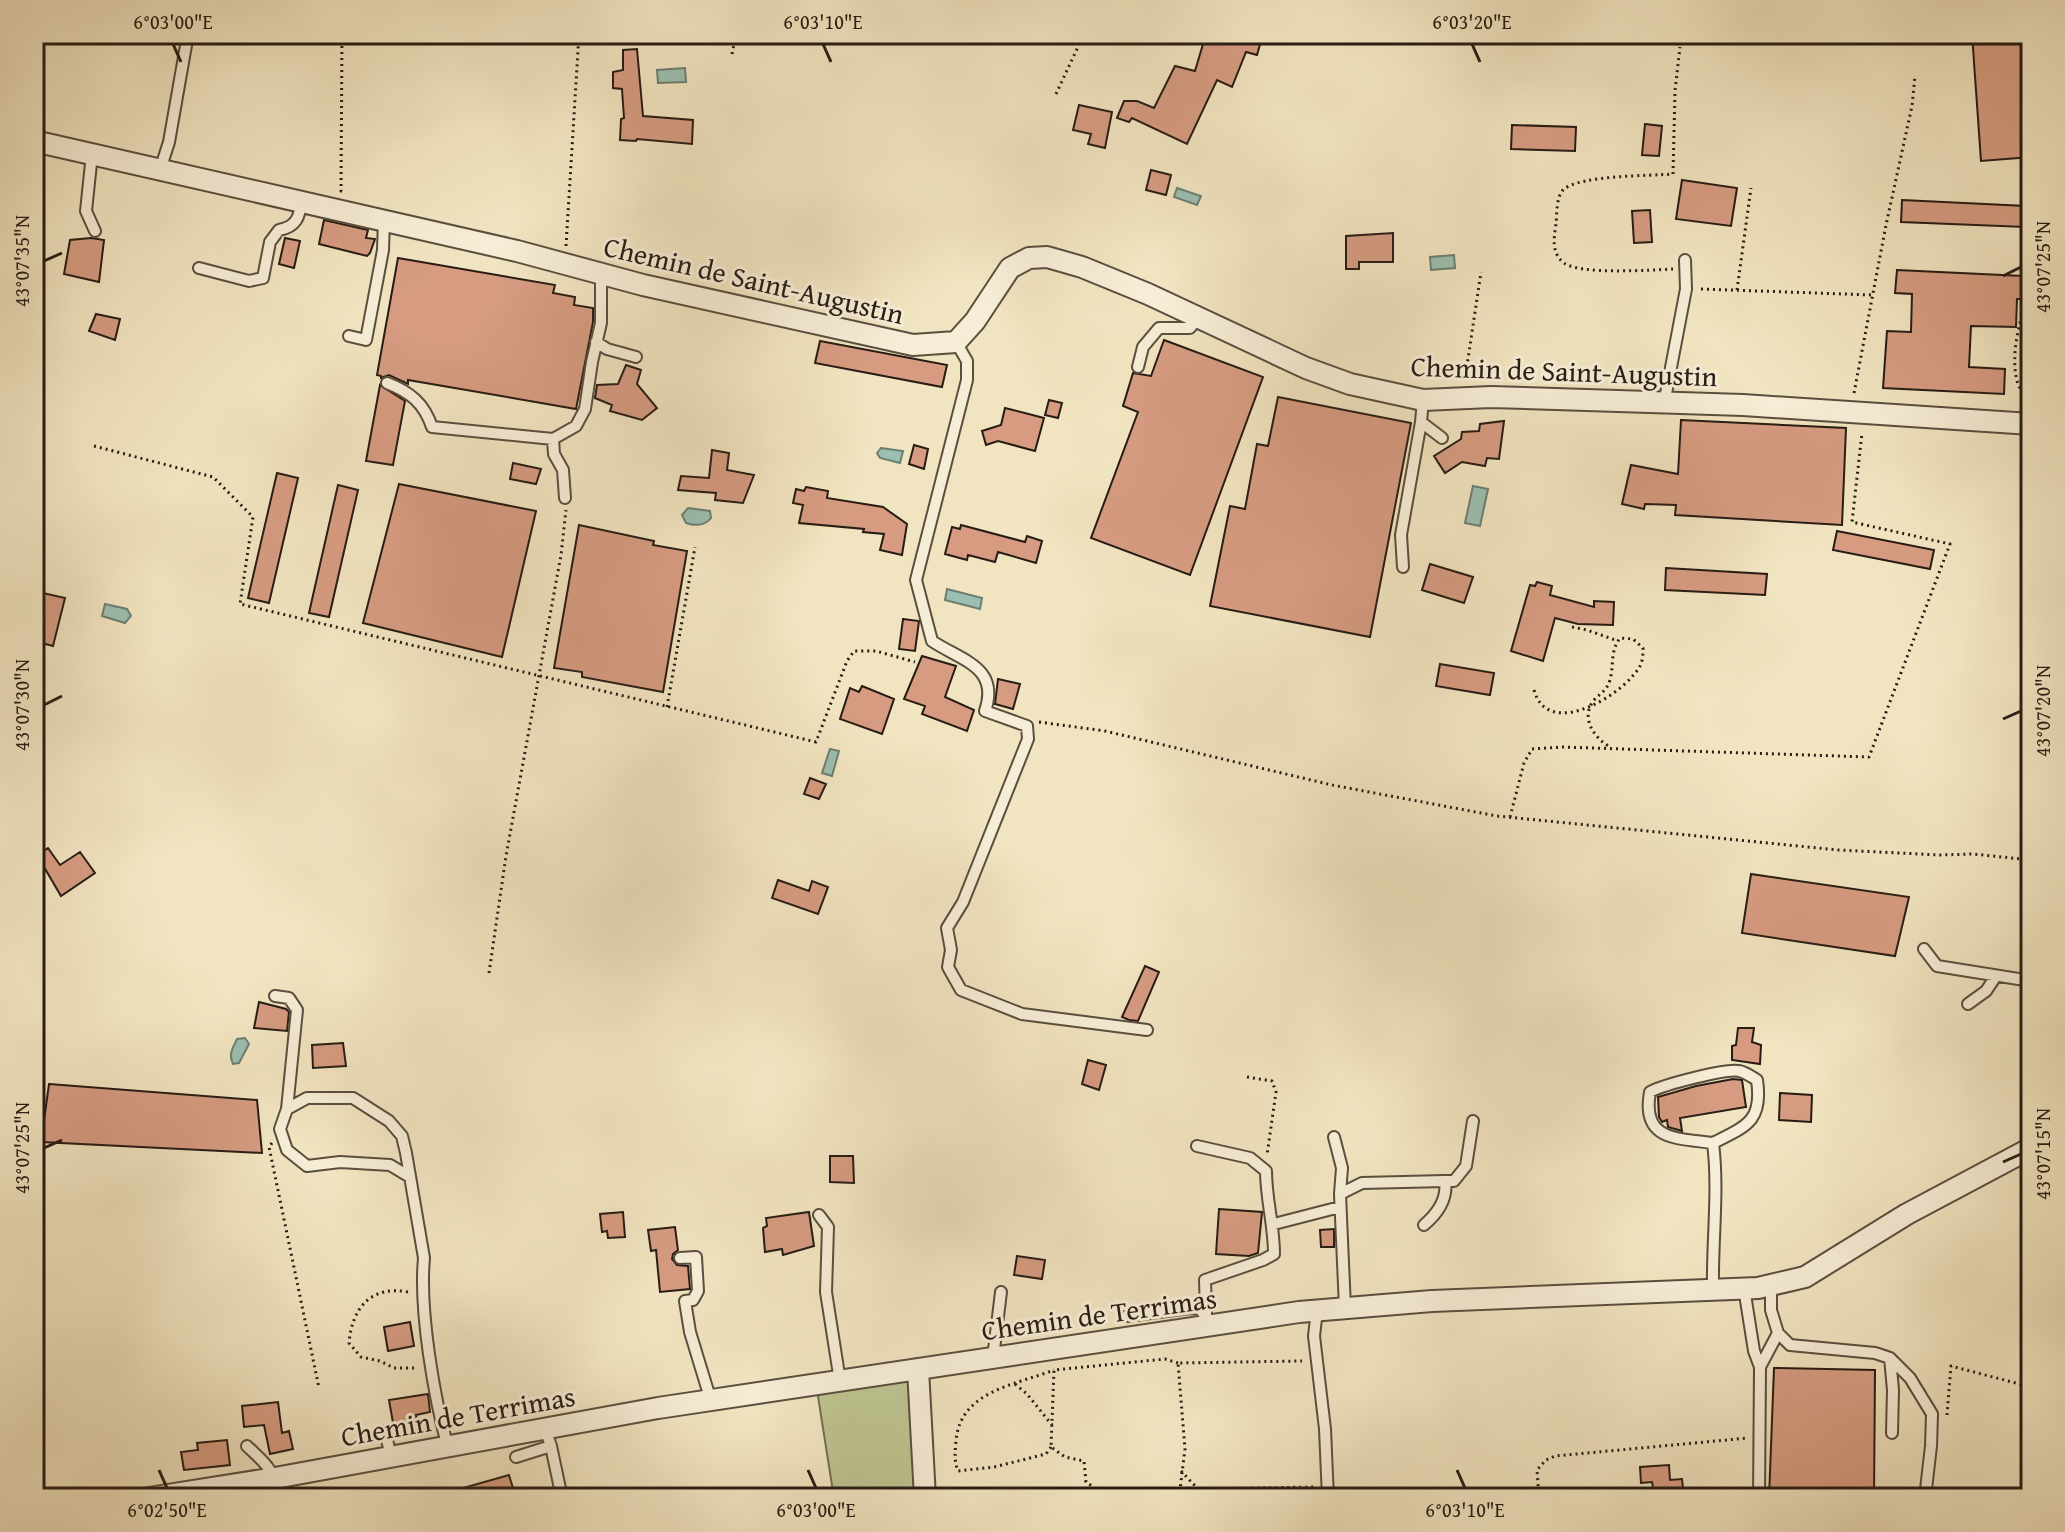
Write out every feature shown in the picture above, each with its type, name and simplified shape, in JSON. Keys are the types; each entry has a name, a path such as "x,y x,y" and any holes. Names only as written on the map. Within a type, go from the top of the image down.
{"street":[{"name":"Chemin de Saint-Augustin","path":"34,141 913,345 956,342 975,321 1010,268 1029,258 1047,257 1082,267 1306,368 1350,384 1423,400 1491,397 2031,424"},
{"name":"Chemin de Terrimas","path":"149,1498 275,1488 391,1457 548,1438 711,1401 993,1358 1207,1320 1432,1301 1771,1285 1805,1277 1907,1214 2031,1148"},
{"path":"918,1369 925,1498"}],"lane":[{"path":"160,170 169,142 188,34"},
{"path":"92,154 88,169 86,211 95,231"},
{"path":"199,268 249,281 263,278 270,242 279,230 289,228 301,216 301,201"},
{"path":"349,336 366,340 383,250 384,220"},
{"path":"1664,404 1686,289 1685,265"},
{"path":"387,383 407,391 427,410 432,427 553,439 576,426 585,409 601,323 601,273"},
{"path":"1138,367 1143,347 1159,328 1190,328 1198,318"},
{"path":"596,342 607,349 636,357"},
{"path":"956,342 967,361 967,380 916,580 932,641 983,673 989,686 985,711 1027,726 1028,739 963,902 947,928 951,950 948,967 961,990 1022,1014 1147,1030"},
{"path":"1403,567 1401,535 1423,400"},
{"path":"1421,422 1442,438"},
{"path":"553,439 554,454 563,470 565,498"},
{"path":"1924,949 1937,966 2031,981"},
{"path":"1968,1004 1986,991 1996,976"},
{"path":"275,996 289,998 297,1010 287,1109 280,1129 287,1150 307,1166 340,1162 390,1165 410,1177"},
{"path":"1737,1070 1757,1080 1760,1102 1751,1122 1713,1143 1662,1135 1651,1124 1647,1107 1650,1092 1678,1081 1737,1070"},
{"path":"287,1109 307,1098 353,1098 389,1121 402,1136 424,1258 424,1292 432,1365 448,1448"},
{"path":"1340,1194 1362,1183 1454,1181 1466,1166 1473,1121"},
{"path":"1334,1137 1342,1168 1340,1207 1345,1308"},
{"path":"1713,1143 1716,1168 1713,1289"},
{"path":"1197,1146 1250,1158 1266,1171 1268,1206 1274,1224 1274,1254 1205,1280 1207,1320"},
{"path":"1424,1225 1436,1215 1447,1192 1445,1181"},
{"path":"1274,1224 1340,1207"},
{"path":"819,1215 828,1227 826,1292 840,1381"},
{"path":"680,1258 696,1257 698,1291 693,1300 685,1301 690,1332 711,1401"},
{"path":"1771,1285 1771,1310 1778,1333 1790,1345 1875,1353 1890,1358 1910,1378 1932,1414 1925,1498"},
{"path":"1744,1288 1754,1351 1760,1367 1759,1498"},
{"path":"993,1358 1001,1292"},
{"path":"1127,1316 1191,1308 1200,1309 1207,1320"},
{"path":"1317,1310 1314,1336 1325,1429 1328,1498"},
{"path":"1760,1367 1778,1333"},
{"path":"1890,1358 1892,1433"},
{"path":"385,1431 391,1457"},
{"path":"516,1457 548,1438 562,1498"},
{"path":"247,1446 263,1462 275,1488"}],"path":[{"path":"342,34 341,191 356,195"},
{"path":"565,264 579,34"},
{"path":"732,54 736,34"},
{"path":"1056,94 1084,34"},
{"path":"1680,47 1675,91 1673,174 1596,179 1565,188 1559,195 1554,239 1555,250 1565,264 1580,269 1685,265"},
{"path":"1510,817 1524,763 1532,749 1562,747 1869,757 1950,544 1852,522 1857,413 1873,295 1912,106 1915,76"},
{"path":"1737,290 1751,188"},
{"path":"1468,383 1465,381 1467,359 1481,272"},
{"path":"2031,281 2015,349 2013,372 2019,387 2031,390"},
{"path":"1686,289 1873,295"},
{"path":"94,446 213,477 253,517 240,604 816,742 847,661 854,651 876,651 915,662"},
{"path":"489,973 506,856 561,555 565,498"},
{"path":"667,707 695,547"},
{"path":"1572,627 1618,641"},
{"path":"1534,690 1537,700 1546,710 1562,714 1592,705 1625,684 1639,668 1643,648 1633,639 1620,638 1613,647 1610,680 1592,705 1588,717 1597,739 1613,749"},
{"path":"1027,726 1039,722 1105,731 1332,785 1510,817 1838,850 1973,854 2031,860"},
{"path":"1247,1077 1272,1081 1276,1092 1266,1171"},
{"path":"280,1129 269,1147 319,1388"},
{"path":"424,1292 397,1290 377,1294 360,1307 350,1324 349,1343 361,1357 394,1368 432,1365"},
{"path":"1054,1370 1051,1447 1046,1454 958,1471 954,1462 956,1436 963,1414 981,1396 1054,1370 1165,1359 1178,1363 1308,1361"},
{"path":"1178,1363 1185,1449 1179,1498"},
{"path":"1947,1421 1951,1366 2031,1387"},
{"path":"1015,1384 1052,1425"},
{"path":"1539,1498 1537,1470 1555,1456 1760,1437"},
{"path":"1051,1447 1065,1457 1084,1461 1086,1482 1096,1489 1179,1489"},
{"path":"1181,1471 1198,1489 1306,1488 1319,1486 1320,1481"}],"green space":[{"path":"915,1375 919,1498 834,1498 817,1390"}],"shaded area":[{"path":"685,68 686,82 658,83 657,70"},
{"path":"1177,188 1201,196 1197,205 1174,197"},
{"path":"1454,255 1455,268 1431,270 1430,257"},
{"path":"881,448 903,451 900,463 880,458 877,453"},
{"path":"1473,486 1488,489 1480,526 1465,523"},
{"path":"688,508 710,511 711,518 699,525 686,523 682,515"},
{"path":"947,589 982,598 980,609 945,600"},
{"path":"105,604 127,609 131,616 125,623 102,616"},
{"path":"830,749 839,751 832,776 822,773"},
{"path":"245,1038 249,1044 239,1063 233,1064 231,1054 234,1045 237,1039"}],"building":[{"path":"1206,34 1263,34 1257,55 1246,52 1232,87 1217,80 1187,144 1132,118 1129,122 1117,118 1124,101 1137,101 1154,108 1175,66 1195,71"},
{"path":"1972,34 2031,34 2031,157 1981,161"},
{"path":"637,49 643,116 693,120 692,144 620,140 621,119 624,118 622,89 613,88 613,72 623,70 623,50"},
{"path":"1079,105 1112,112 1105,148 1088,144 1091,134 1073,130"},
{"path":"1645,124 1662,126 1659,156 1642,155"},
{"path":"1512,125 1576,127 1575,151 1511,149"},
{"path":"1151,170 1171,175 1166,195 1146,190"},
{"path":"1682,180 1737,188 1731,226 1676,219"},
{"path":"1902,200 2026,206 2025,227 1901,222"},
{"path":"1650,210 1652,242 1634,243 1632,211"},
{"path":"324,220 368,230 366,238 375,239 370,253 367,256 319,244"},
{"path":"1393,233 1393,262 1359,262 1359,269 1346,269 1346,236"},
{"path":"285,238 300,241 294,268 279,264"},
{"path":"70,240 104,240 99,282 64,274"},
{"path":"398,258 555,285 553,293 575,297 574,305 593,308 576,409 408,380 408,384 389,375 381,378 377,375"},
{"path":"1897,270 2023,276 2022,299 2017,299 2016,327 1971,326 1969,367 2005,369 2004,394 1883,388 1887,331 1911,332 1912,294 1895,293"},
{"path":"96,314 120,319 115,340 89,331"},
{"path":"1164,340 1263,377 1190,575 1091,538 1138,412 1123,406 1133,373 1151,376"},
{"path":"820,341 947,365 942,387 815,363"},
{"path":"626,365 641,370 637,384 657,408 642,420 610,411 612,405 595,398 597,385 618,384"},
{"path":"380,385 405,401 393,465 366,461"},
{"path":"1278,397 1411,423 1370,637 1210,606 1230,506 1245,509 1257,444 1268,446"},
{"path":"1049,400 1062,403 1058,418 1045,415"},
{"path":"1005,408 1044,418 1035,451 998,441 986,445 982,431 1001,425"},
{"path":"1681,420 1846,428 1842,525 1675,515 1676,505 1645,504 1644,509 1622,504 1631,465 1678,474"},
{"path":"1504,421 1499,459 1487,458 1485,466 1462,462 1445,473 1434,456 1461,439 1462,432 1479,431 1480,424"},
{"path":"914,445 928,449 924,469 909,464"},
{"path":"712,450 729,453 727,470 754,475 743,503 715,500 716,493 678,490 681,476 709,478"},
{"path":"513,463 541,469 536,484 510,479"},
{"path":"277,473 298,478 269,603 248,598"},
{"path":"399,484 536,511 502,657 363,623"},
{"path":"338,485 358,490 329,617 309,613"},
{"path":"806,487 828,491 827,498 883,507 907,524 902,555 880,550 884,534 799,523 803,505 793,503 796,489 804,491"},
{"path":"579,525 687,551 663,692 582,677 582,672 554,668"},
{"path":"961,525 1025,542 1027,536 1042,541 1036,563 998,552 995,562 968,555 967,560 945,554 952,527 960,529"},
{"path":"1837,531 1934,550 1930,569 1833,550"},
{"path":"1430,564 1473,577 1464,603 1422,590"},
{"path":"1666,568 1767,574 1765,595 1665,590"},
{"path":"1537,582 1552,586 1550,595 1594,607 1594,601 1614,602 1613,625 1578,624 1555,618 1543,661 1511,651 1530,585 1535,586"},
{"path":"34,591 65,598 53,646 34,641"},
{"path":"903,619 919,621 915,651 899,649"},
{"path":"922,656 956,666 945,697 974,710 967,731 922,714 925,706 904,699"},
{"path":"1440,664 1494,673 1490,695 1436,686"},
{"path":"998,679 1020,684 1013,709 995,704"},
{"path":"862,686 894,699 882,734 840,719 850,688 859,692"},
{"path":"810,778 826,784 819,799 804,794"},
{"path":"48,848 60,865 80,852 95,873 61,896 37,855"},
{"path":"1751,874 1909,897 1895,956 1742,933"},
{"path":"778,880 809,891 812,881 828,887 818,914 772,898"},
{"path":"1145,966 1159,972 1138,1021 1129,1020 1122,1017"},
{"path":"259,1002 289,1012 287,1031 254,1028"},
{"path":"1738,1028 1754,1028 1752,1042 1761,1045 1760,1064 1732,1060 1732,1046 1736,1045"},
{"path":"343,1043 346,1066 313,1068 312,1045"},
{"path":"1088,1060 1106,1065 1099,1090 1082,1084"},
{"path":"1733,1079 1742,1080 1746,1107 1680,1118 1682,1131 1668,1127 1667,1120 1662,1122 1659,1117 1658,1097"},
{"path":"49,1084 257,1100 262,1153 41,1142"},
{"path":"1780,1093 1812,1095 1811,1122 1779,1120"},
{"path":"830,1156 853,1156 854,1183 830,1182"},
{"path":"1219,1209 1262,1212 1258,1253 1249,1256 1216,1254"},
{"path":"623,1212 625,1237 608,1238 607,1231 602,1232 600,1214"},
{"path":"809,1212 814,1246 783,1255 782,1249 765,1252 763,1228 767,1226 766,1218"},
{"path":"675,1227 678,1250 672,1259 677,1265 688,1266 690,1289 660,1292 656,1250 651,1251 648,1230"},
{"path":"1334,1229 1334,1247 1321,1247 1320,1230"},
{"path":"1017,1256 1045,1260 1042,1279 1014,1275"},
{"path":"410,1322 414,1346 388,1351 384,1327"},
{"path":"1774,1368 1875,1370 1874,1498 1769,1498"},
{"path":"428,1394 430,1412 416,1415 418,1424 394,1428 389,1400"},
{"path":"278,1402 282,1433 289,1431 293,1449 270,1454 264,1425 244,1427 242,1406"},
{"path":"227,1440 230,1465 184,1470 181,1452 198,1450 197,1443"},
{"path":"1669,1465 1670,1480 1682,1479 1684,1498 1655,1498 1652,1482 1641,1483 1640,1467"},
{"path":"509,1475 516,1498 442,1498 442,1494"}]}
